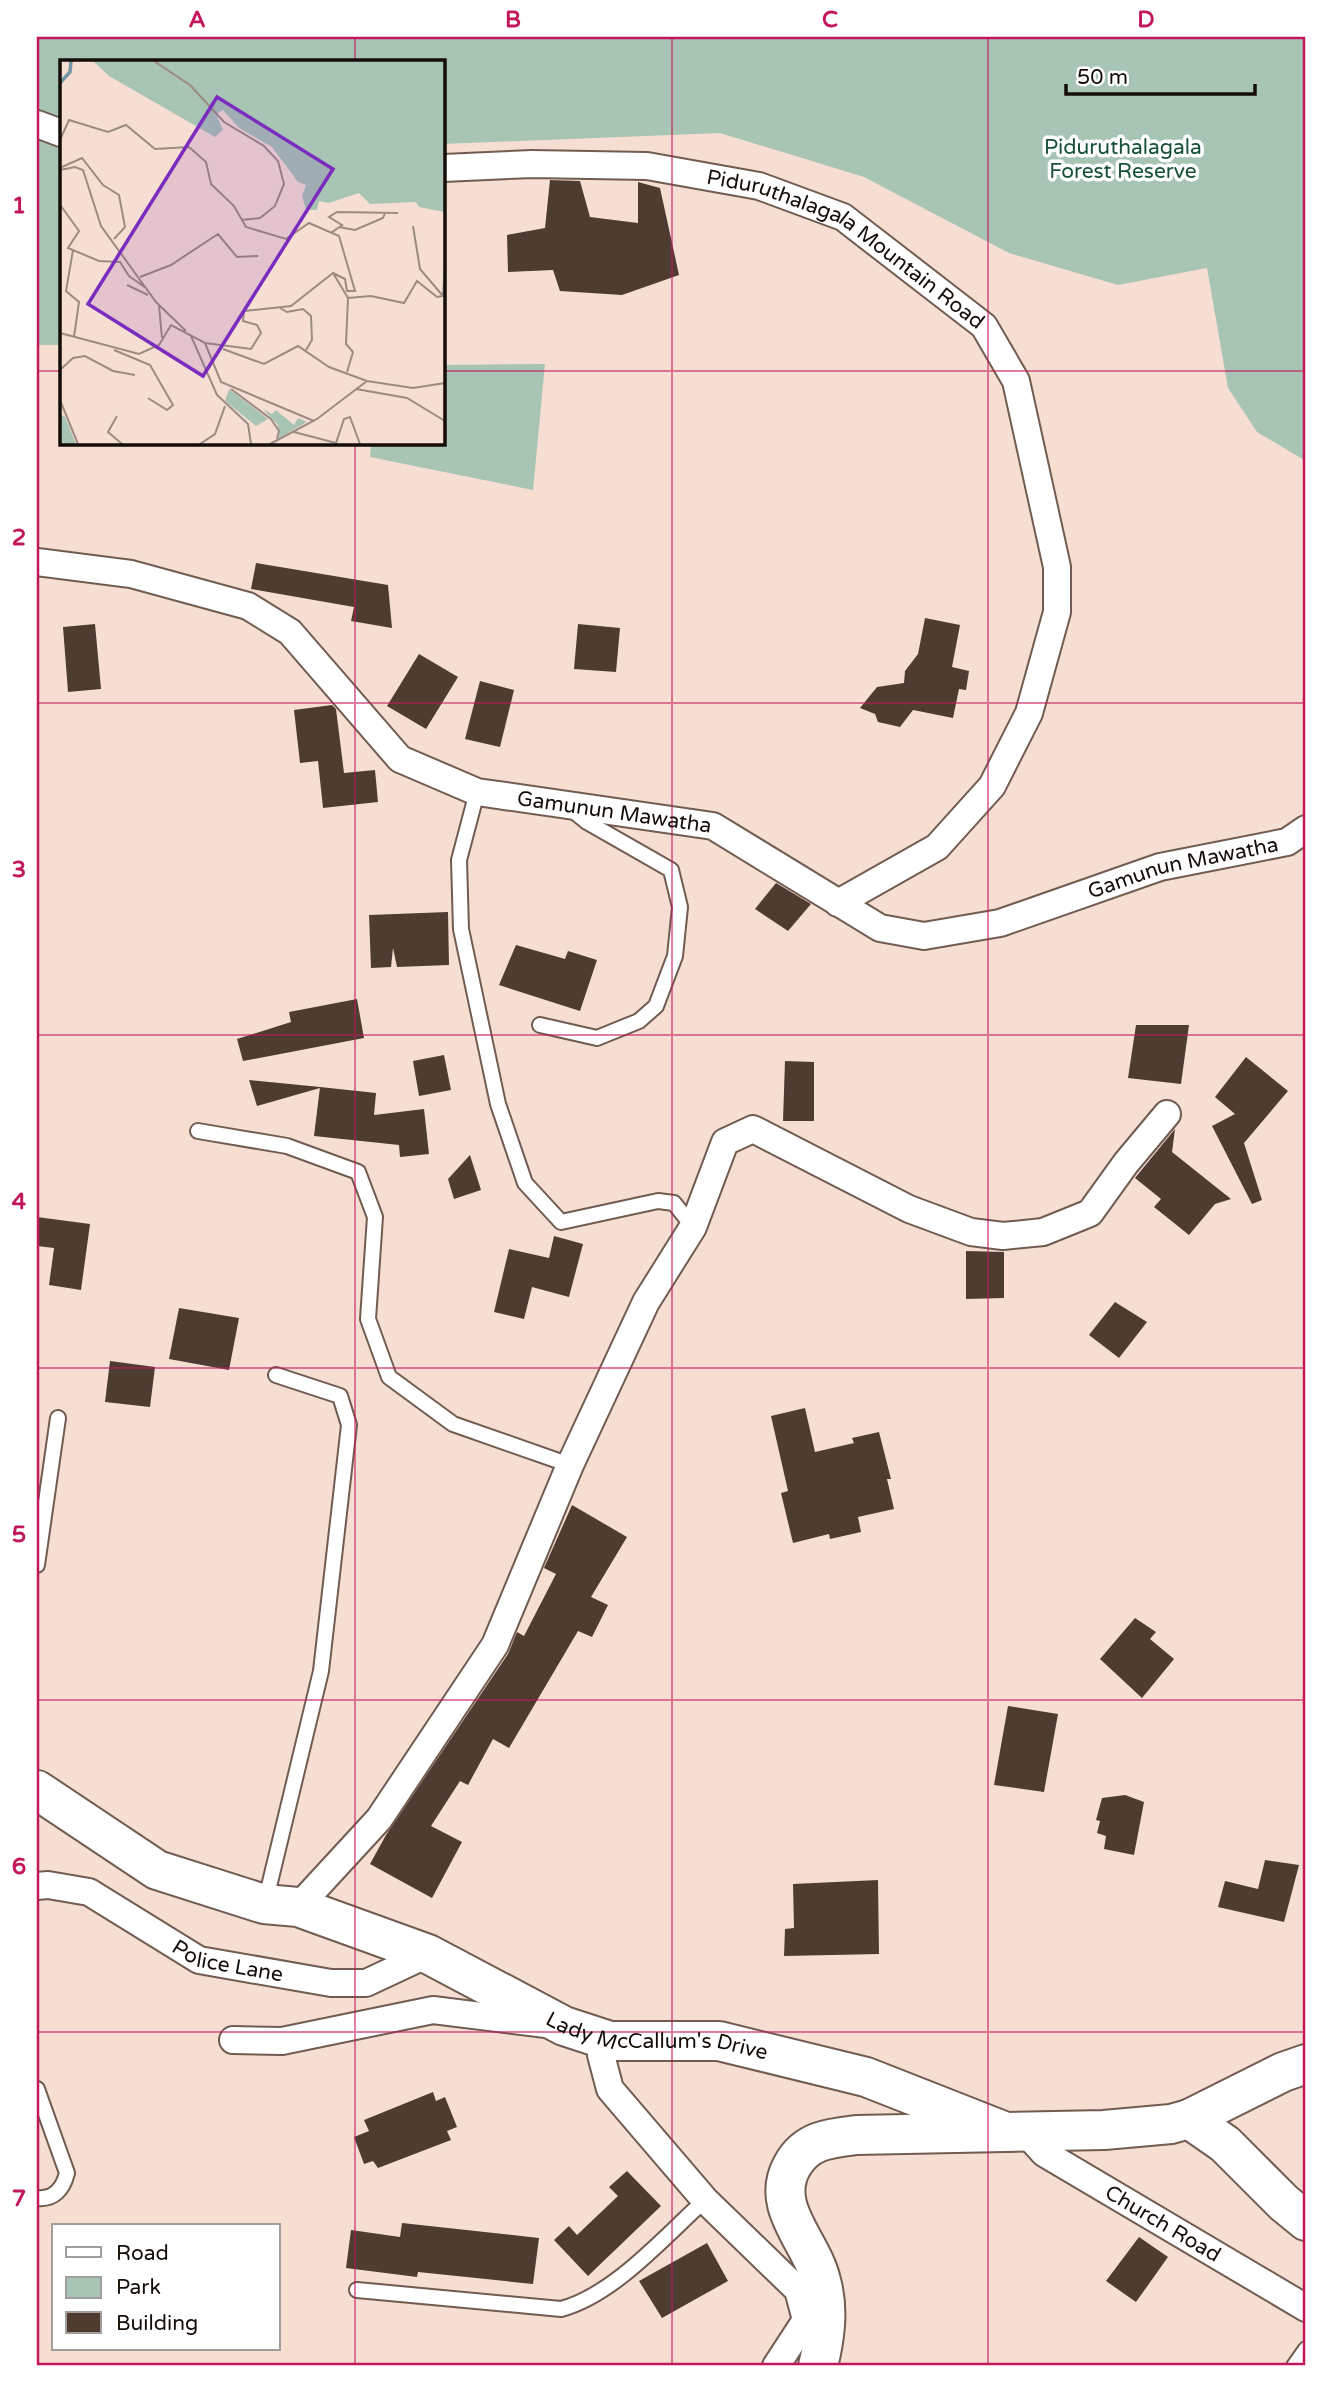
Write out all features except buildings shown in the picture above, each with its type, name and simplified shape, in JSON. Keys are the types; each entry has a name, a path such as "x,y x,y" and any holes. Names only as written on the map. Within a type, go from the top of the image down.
{"main road":[{"name":"Lady McCallum's Drive","path":"37,1790 157,1870 281,1906 428,1954 564,2026 610,2041 719,2041 866,2077 1015,2132 1152,2127 1189,2119 1306,2064"},
{"path":"1239,2094 1232,2127 1239,2158"},
{"path":"1189,2119 1225,2144 1306,2221"},
{"path":"818,2366 826,2321 826,2299 821,2277 785,2200 787,2174 796,2159 808,2146 826,2139 856,2135 1015,2132"}],"street":[{"path":"37,124 60,133"},
{"name":"Piduruthalagala Mountain Road","path":"444,168 533,164 647,166 759,186 843,217 984,326 1016,381 1057,567 1057,612 1028,713 992,786 936,847 838,902"},
{"name":"Gamunun Mawatha","path":"37,562 131,573 248,606 290,632 400,759 477,792 713,826 880,928 924,936 1000,923 1160,867 1287,842 1306,829"},
{"path":"281,1906 379,1819 495,1645 570,1465 646,1302 693,1227 725,1142 753,1129 909,1209 971,1233 1003,1236 1043,1232 1090,1213 1126,1163 1167,1114"},
{"name":"Police Lane","path":"37,1886 48,1885 89,1892 199,1960 331,1983 366,1983 428,1954"},
{"path":"233,2040 282,2040 433,2010 564,2026"},
{"path":"610,2041 601,2055 610,2089 705,2200 798,2290 806,2319 776,2366"},
{"name":"Church Road","path":"1015,2132 1044,2153 1306,2308"}],"lane":[{"path":"477,792 459,860 461,929 498,1104 525,1184 561,1222 658,1202 674,1203 693,1227"},
{"path":"540,1025 597,1038 639,1021 656,1006 676,957 680,907 671,870 587,822 568,805"},
{"path":"198,1132 287,1146 358,1172 375,1217 368,1319 389,1377 453,1424 570,1465"},
{"path":"276,1375 340,1396 349,1425 321,1671 281,1906"},
{"path":"37,1565 58,1418"},
{"path":"37,2089 67,2174 64,2187 53,2196 41,2200 37,2198"},
{"path":"357,2290 561,2309 579,2304 614,2283 705,2200"},
{"path":"1294,2366 1306,2349"}],"green space":[{"name":"Piduruthalagala Forest Reserve","path":"37,37 1306,37 1306,461 1257,432 1228,388 1207,268 1118,285 1009,253 864,177 720,133 444,144 444,60 60,60 60,345 37,345"},
{"path":"545,364 533,490 370,457 371,444 444,444 444,365"}]}
